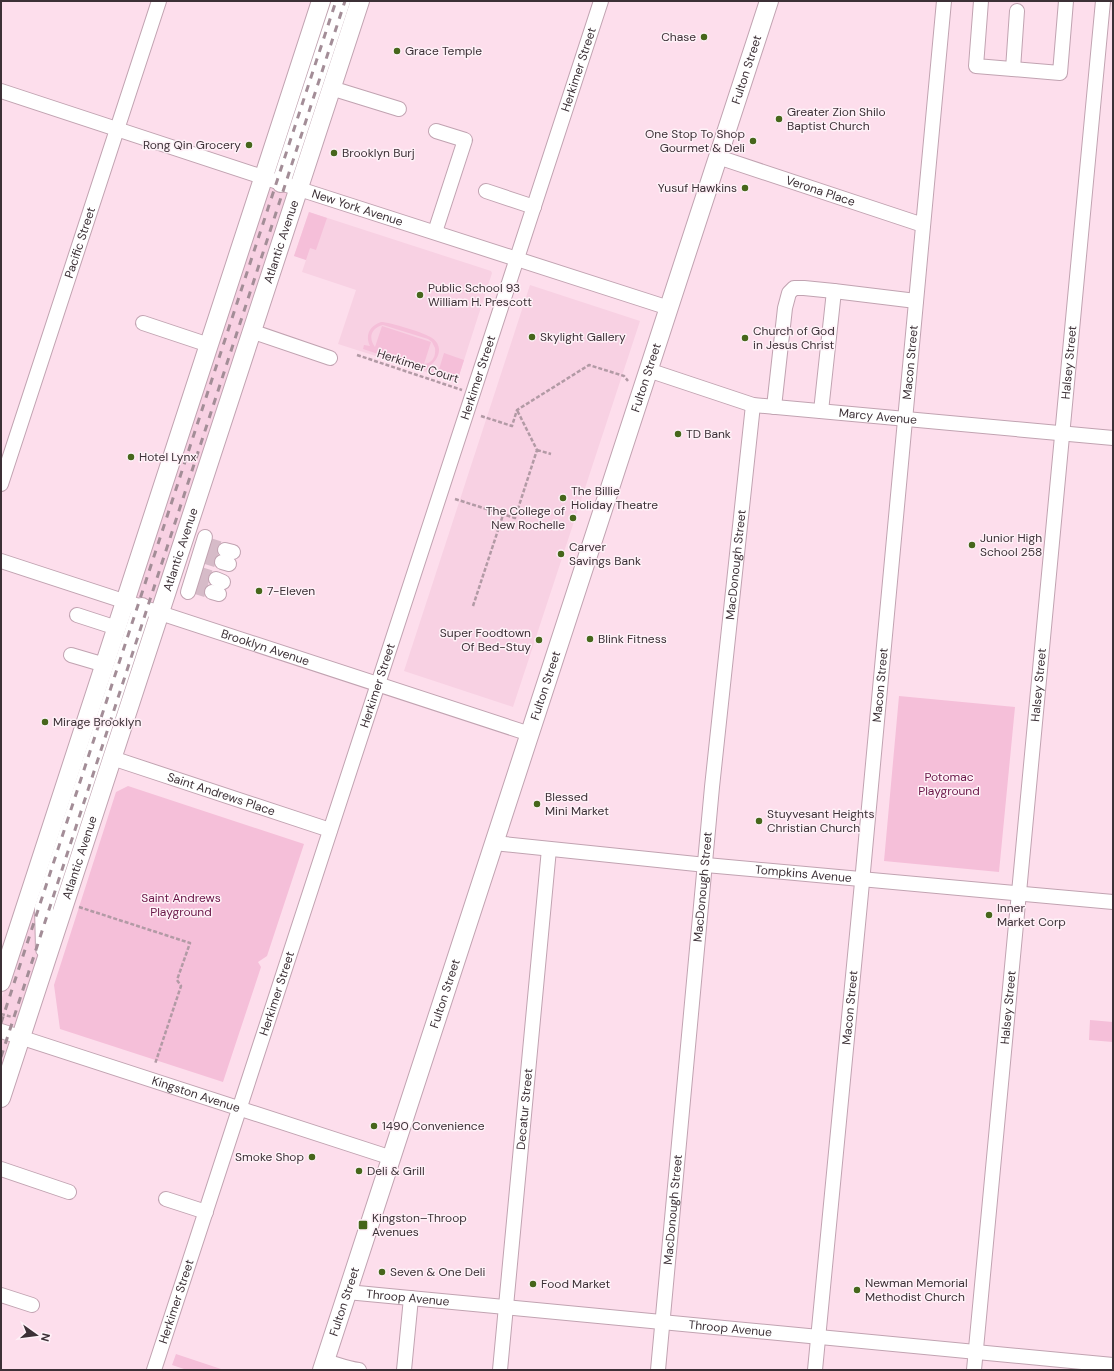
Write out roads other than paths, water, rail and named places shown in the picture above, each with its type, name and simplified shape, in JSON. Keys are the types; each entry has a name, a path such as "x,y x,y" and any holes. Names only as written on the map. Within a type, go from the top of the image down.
{"main road":[{"path":"1,982 321,1"},
{"path":"281,183 340,1"},
{"name":"Atlantic Avenue","path":"1,1098 360,1"},
{"name":"Fulton Street","path":"324,1365 769,1"},
{"path":"45,964 44,906 142,607"}],"street":[{"name":"Pacific Street","path":"1,484 158,1"},
{"name":"Herkimer Street","path":"154,1370 474,394 601,1"},
{"name":"Macon Street","path":"815,1370 863,878 944,1"},
{"path":"981,1 976,66 1060,73 1066,1"},
{"name":"Halsey Street","path":"974,1370 1104,1"},
{"path":"1013,69 1017,11"},
{"path":"332,88 399,109"},
{"name":"New York Avenue","path":"1,91 669,308"},
{"path":"435,232 465,140 436,131"},
{"name":"Verona Place","path":"718,157 923,225"},
{"path":"486,191 534,207"},
{"path":"774,407 785,308 789,293 794,288 834,291 916,301"},
{"path":"821,411 834,291"},
{"path":"143,323 209,344"},
{"path":"251,331 330,358"},
{"name":"Marcy Avenue","path":"648,370 753,405 1113,438"},
{"name":"MacDonough Street","path":"658,1370 706,865 712,787 753,405"},
{"path":"192,582 204,547"},
{"name":"Brooklyn Avenue","path":"1,561 530,734"},
{"path":"77,615 117,628"},
{"path":"71,654 105,665"},
{"path":"89,712 106,718"},
{"name":"Saint Andrews Place","path":"112,758 330,830"},
{"name":"Tompkins Avenue","path":"494,843 706,865 863,878 1113,902"},
{"name":"Decatur Street","path":"500,1370 549,849"},
{"name":"Kingston Avenue","path":"1,1031 392,1158"},
{"path":"1,1169 69,1192"},
{"path":"166,1199 206,1212"},
{"name":"Throop Avenue","path":"347,1292 1113,1365"},
{"path":"1,1295 32,1305"},
{"path":"404,1370 411,1298"},
{"path":"324,1365 359,1370"}],"tunnel":[{"path":"206,544 225,550"},
{"path":"203,556 222,562"},
{"path":"197,573 216,579"},
{"path":"193,586 212,592"}],"railway":[{"path":"1,1023 336,1"},
{"path":"1,1057 345,1"}],"place":[{"name":"Chase","path":"704,37"},
{"name":"Grace Temple","path":"397,51"},
{"name":"Greater Zion Shilo Baptist Church","path":"779,119"},
{"name":"One Stop To Shop Gourmet & Deli","path":"753,141"},
{"name":"Rong Qin Grocery","path":"249,145"},
{"name":"Brooklyn Burj","path":"334,153"},
{"name":"Yusuf Hawkins","path":"745,188"},
{"name":"Public School 93 William H. Prescott","path":"420,295"},
{"name":"Skylight Gallery","path":"532,337"},
{"name":"Church of God in Jesus Christ","path":"745,338"},
{"name":"TD Bank","path":"678,434"},
{"name":"Hotel Lynx","path":"131,457"},
{"name":"The Billie Holiday Theatre","path":"563,498"},
{"name":"The College of New Rochelle","path":"573,518"},
{"name":"Junior High School 258","path":"972,545"},
{"name":"Carver Savings Bank","path":"561,554"},
{"name":"7-Eleven","path":"259,591"},
{"name":"Blink Fitness","path":"590,639"},
{"name":"Super Foodtown Of Bed-Stuy","path":"539,640"},
{"name":"Mirage Brooklyn","path":"45,722"},
{"name":"Blessed Mini Market","path":"537,804"},
{"name":"Stuyvesant Heights Christian Church","path":"759,821"},
{"name":"Inner Market Corp","path":"989,915"},
{"name":"1490 Convenience","path":"374,1126"},
{"name":"Smoke Shop","path":"312,1157"},
{"name":"Deli & Grill","path":"359,1171"},
{"name":"Kingston–Throop Avenues","path":"363,1225"},
{"name":"Seven & One Deli","path":"382,1272"},
{"name":"Food Market","path":"533,1284"},
{"name":"Newman Memorial Methodist Church","path":"857,1290"}],"park label":[{"name":"Potomac Playground","path":"949,784"},
{"name":"Saint Andrews Playground","path":"181,905"}]}
